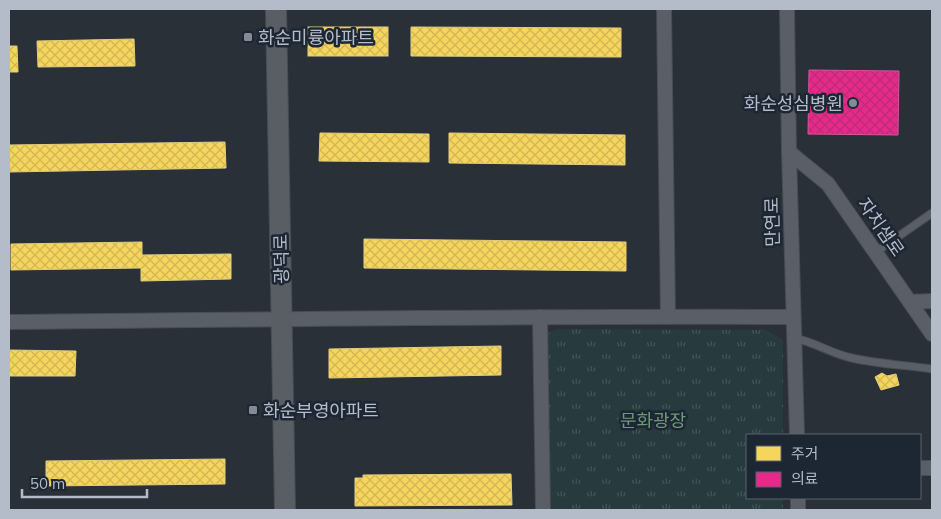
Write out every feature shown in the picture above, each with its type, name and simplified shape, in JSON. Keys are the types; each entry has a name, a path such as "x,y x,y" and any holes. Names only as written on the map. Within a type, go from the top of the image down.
{"street":[{"name":"광덕로","path":"276,9 285,510"},
{"path":"664,9 668,317"},
{"name":"만연로","path":"787,9 797,434"},
{"name":"자치샘로","path":"789,152 828,184 932,334"},
{"path":"910,302 932,301"},
{"path":"540,317 544,510"},
{"path":"9,322 540,317 793,317"}],"lane":[{"path":"876,252 932,213"},
{"path":"794,338 812,342 834,353 850,358 875,363 932,369"}],"green space":[{"name":"문화광장","path":"557,329 766,330 783,340 783,434 746,434 746,499 783,499 783,510 549,510 548,333"}],"building: 주거":[{"path":"308,27 388,27 388,56 308,56"},
{"path":"411,27 621,28 621,57 411,56"},
{"path":"134,39 135,66 38,67 37,41"},
{"path":"9,46 17,46 18,72 9,72"},
{"path":"320,133 429,134 429,162 319,161"},
{"path":"449,133 625,135 625,165 449,163"},
{"path":"225,142 226,168 9,172 9,145"},
{"path":"364,239 626,242 626,271 364,268"},
{"path":"142,242 142,255 231,254 231,279 141,281 141,268 11,270 11,244"},
{"path":"501,346 501,375 329,378 329,349"},
{"path":"9,350 76,351 75,376 9,376"},
{"path":"882,373 887,376 896,374 899,385 881,390 875,377"},
{"path":"225,459 225,484 46,486 46,461"},
{"path":"511,474 512,505 355,506 355,478 363,478 363,475"}],"building: 의료":[{"name":"화순성심병원","path":"809,70 899,71 898,135 808,134"}],"place":[{"name":"화순미륭아파트","path":"248,37"},
{"name":"화순성심병원","path":"853,103"},
{"name":"화순부영아파트","path":"253,410"}]}
